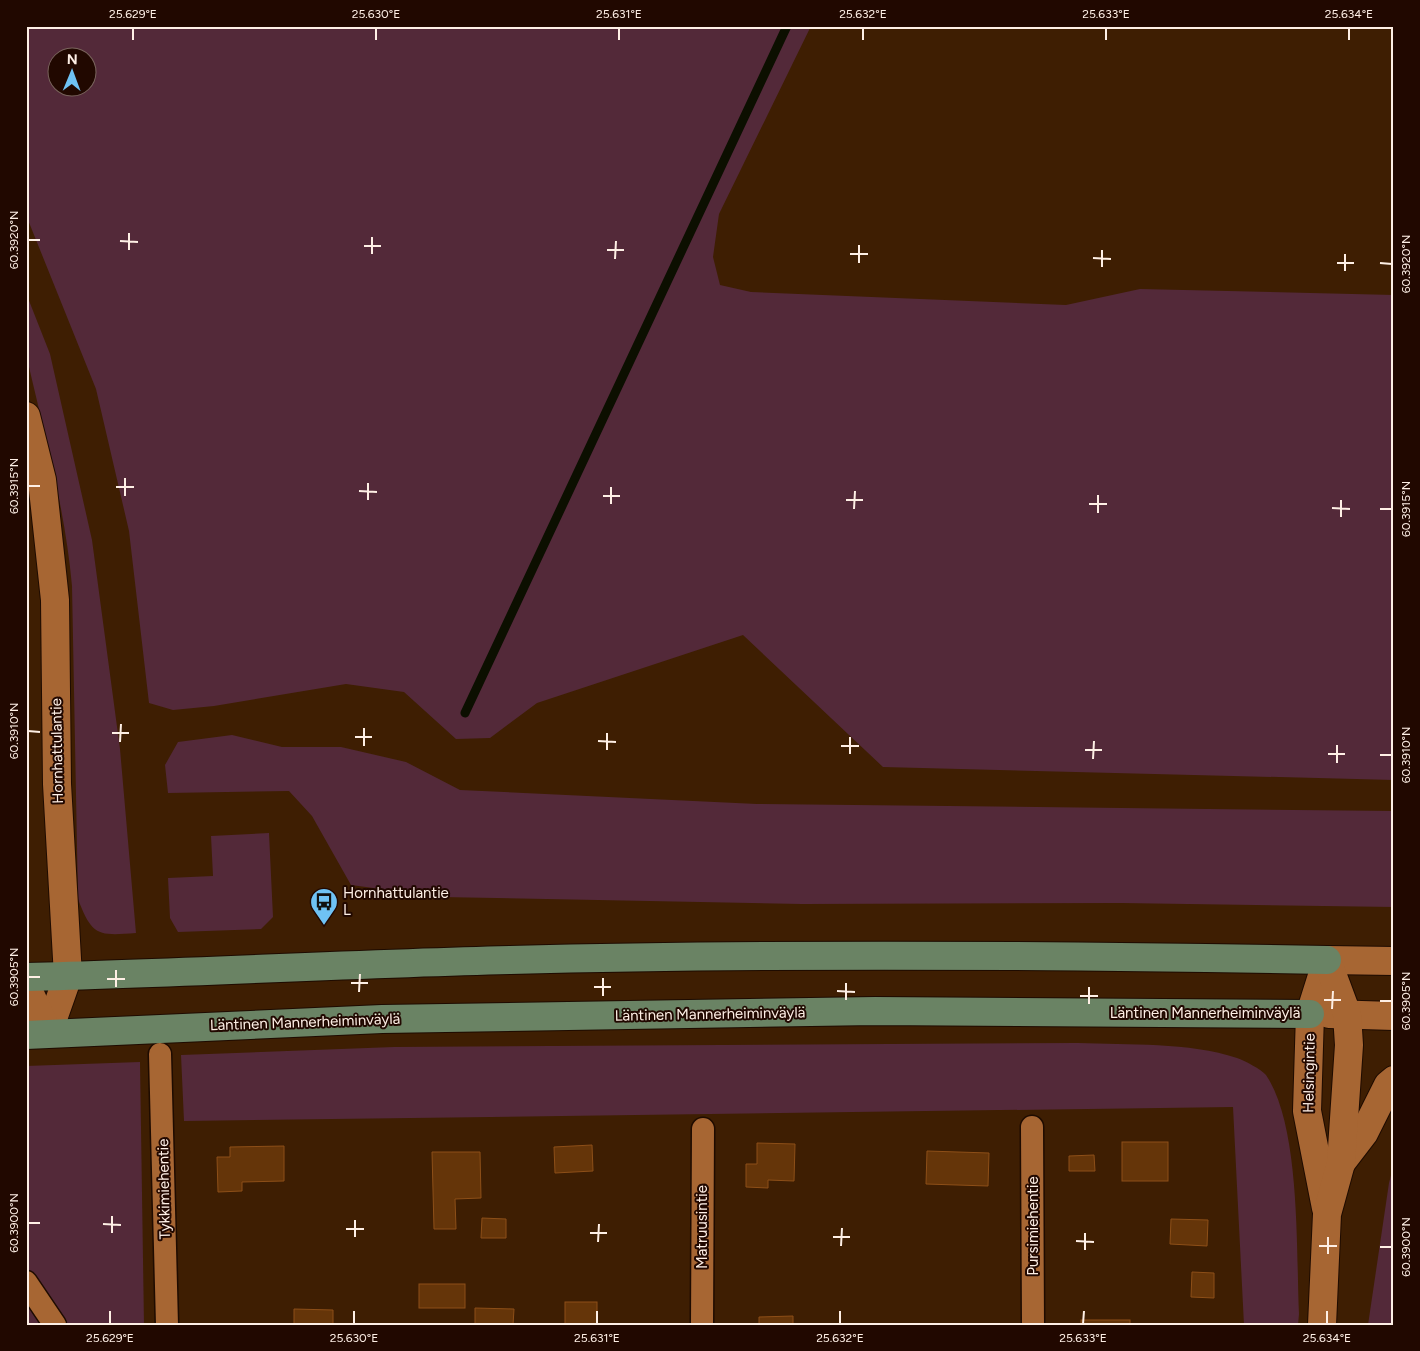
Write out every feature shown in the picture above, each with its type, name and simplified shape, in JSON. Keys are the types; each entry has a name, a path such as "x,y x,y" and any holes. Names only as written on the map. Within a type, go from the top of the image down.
{"main road":[{"name":"Hornhattulantie","path":"26,416 42,480 55,600 57,784 68,976 37,1034"},
{"path":"26,977 509,960 706,957 1035,955 1394,960"},
{"name":"Helsingintie","path":"1327,960 1310,1014 1307,1111 1327,1214"},
{"name":"Helsingintie","path":"1322,1325 1327,1214 1341,1163 1349,1046 1347,1014 1327,960"},
{"path":"26,985 37,1034"},
{"name":"Läntinen Mannerheiminväylä","path":"37,1034 382,1019 865,1011 1347,1014 1394,1016"},
{"name":"Helsingintie","path":"1341,1163 1364,1133 1388,1085 1394,1080"}],"street":[{"name":"Tykkimiehentie","path":"160,1054 167,1325"},
{"name":"Pursimiehentie","path":"1032,1127 1033,1325"},
{"name":"Matruusintie","path":"702,1325 703,1129"},
{"path":"26,1282 55,1325"}],"shaded area":[{"path":"26,26 811,26 719,214 713,257 720,285 751,292 1066,305 1140,289 1394,295 1394,780 883,767 743,635 537,703 490,738 456,739 404,692 346,684 214,706 173,710 149,703 129,531 96,389 26,215"},
{"path":"26,293 50,354 92,540 120,749 136,933 113,934 98,931 92,927 78,899 72,586 59,499 27,358 25,335"},
{"path":"232,735 282,747 341,747 406,762 460,790 757,804 1394,811 1394,907 1121,903 802,904 440,897 351,885 312,816 289,791 168,793 165,765 178,742"},
{"path":"269,833 273,917 261,929 178,932 170,918 168,878 213,876 211,836"},
{"path":"1078,1043 1158,1045 1199,1049 1237,1058 1266,1075 1277,1098 1285,1125 1291,1157 1296,1224 1298,1325 1244,1325 1233,1107 184,1121 181,1055 394,1047"},
{"path":"140,1062 144,1325 26,1325 26,1066"},
{"path":"1394,1164 1394,1325 1368,1325 1389,1183"}],"building":[{"path":"1122,1142 1168,1142 1168,1181 1122,1181"},
{"path":"757,1143 795,1144 794,1181 768,1180 768,1188 746,1187 746,1164 757,1164"},
{"path":"592,1145 593,1171 555,1173 554,1147"},
{"path":"284,1146 284,1181 242,1182 242,1191 218,1192 217,1157 230,1157 230,1147"},
{"path":"927,1151 989,1153 988,1186 926,1184"},
{"path":"432,1152 480,1152 481,1198 455,1199 456,1229 434,1229"},
{"path":"1094,1155 1095,1171 1069,1171 1069,1156"},
{"path":"482,1218 506,1219 506,1238 481,1238"},
{"path":"1171,1219 1208,1220 1207,1246 1170,1244"},
{"path":"1192,1272 1214,1273 1214,1298 1191,1297"},
{"path":"419,1284 465,1284 465,1308 419,1308"},
{"path":"565,1302 597,1302 597,1325 565,1325"},
{"path":"475,1308 514,1309 513,1325 475,1325"},
{"path":"294,1309 333,1310 333,1325 294,1325"},
{"path":"793,1316 793,1325 759,1325 759,1317"},
{"path":"1081,1320 1130,1320 1130,1325 1081,1325"}],"waterway":[{"path":"465,713 787,26"}],"place":[{"name":"Hornhattulantie L","path":"324,926"}]}
